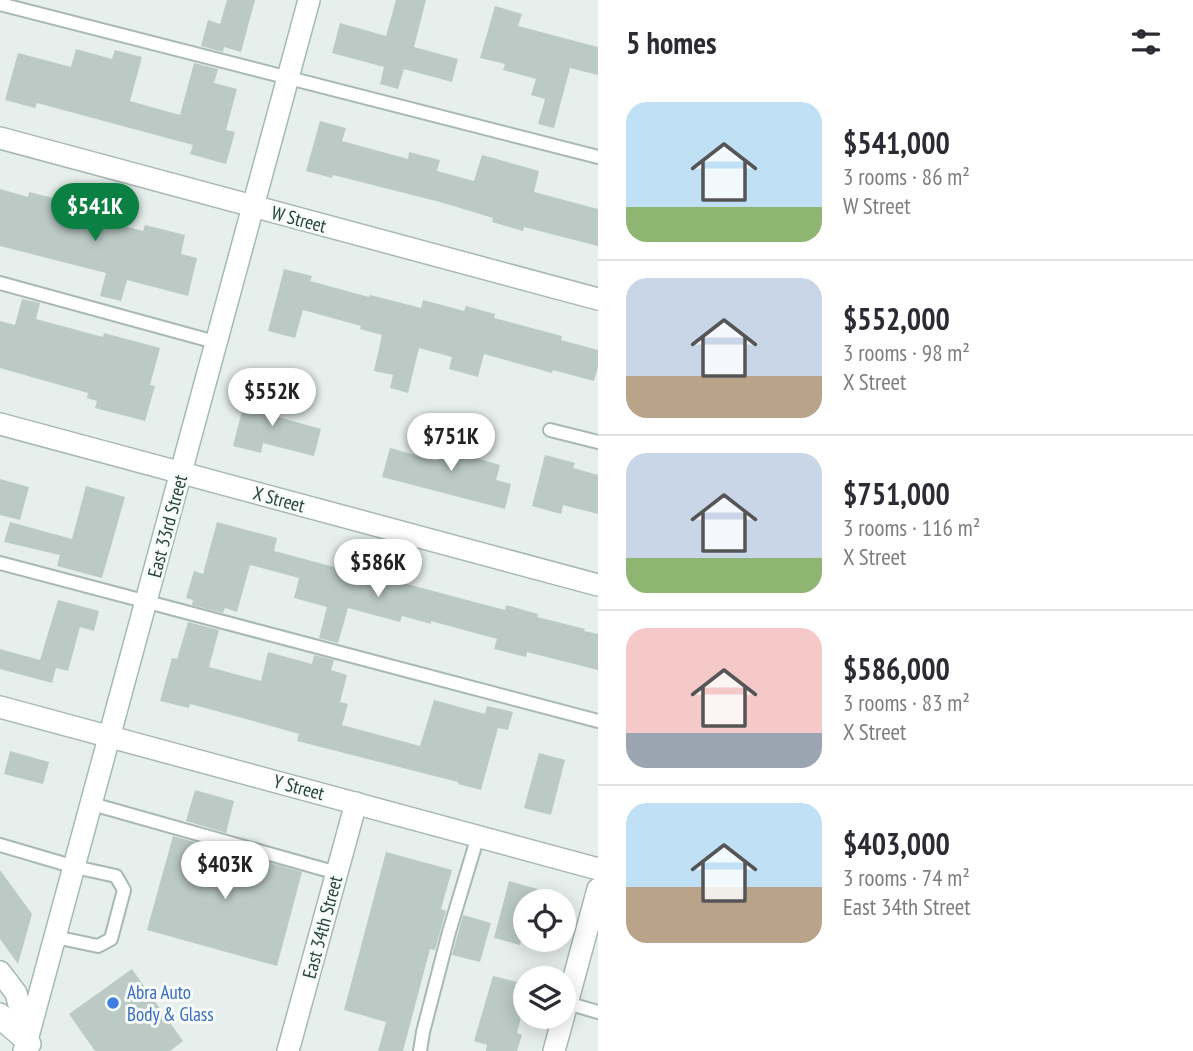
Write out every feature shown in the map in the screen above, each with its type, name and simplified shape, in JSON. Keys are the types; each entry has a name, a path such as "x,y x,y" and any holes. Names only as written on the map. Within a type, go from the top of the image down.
{"street":[{"name":"East 33rd Street","path":"29,1047 55,937 309,0"},
{"name":"W Street","path":"0,138 598,299"},
{"name":"X Street","path":"0,424 598,585"},
{"name":"Y Street","path":"0,707 598,869"},
{"name":"East 34th Street","path":"288,1051 356,803"},
{"path":"576,970 598,889"},
{"path":"0,972 16,993 29,1047"},
{"path":"0,1014 29,1047"},
{"path":"554,1051 560,1029"}],"lane":[{"path":"0,5 598,157"},
{"path":"0,283 215,342"},
{"path":"550,430 598,442"},
{"path":"0,563 598,722"},
{"path":"92,804 337,873"},
{"path":"420,1051 449,932 478,835"},
{"path":"0,845 116,876 124,890 111,939 98,946 55,937"},
{"path":"576,1006 598,1012"}],"building":[{"path":"227,0 255,0 241,52 224,47 223,52 201,46 208,20 220,24"},
{"path":"396,0 426,0 414,47 458,59 452,82 404,69 398,89 380,84 384,67 332,53 340,23 386,36"},
{"path":"495,6 522,14 518,26 598,47 598,75 570,68 554,128 538,124 545,99 531,95 536,79 503,70 505,64 480,58"},
{"path":"76,49 112,59 115,50 142,57 130,101 180,115 194,63 218,69 214,83 237,89 226,130 235,132 226,164 190,154 193,145 37,103 35,108 5,100 18,53 71,67"},
{"path":"320,121 346,128 342,141 408,159 409,152 440,160 437,171 474,181 482,155 539,171 534,192 598,209 598,246 524,227 523,231 492,222 493,218 440,202 333,175 332,178 306,171"},
{"path":"0,189 28,197 29,192 103,209 100,220 143,231 145,225 185,235 181,254 197,258 188,296 127,280 121,301 100,296 106,273 0,246"},
{"path":"284,269 312,276 310,281 369,297 370,295 421,308 423,300 464,311 466,306 495,314 494,318 562,336 561,340 598,350 598,367 594,381 553,370 552,373 484,354 478,377 449,369 452,357 419,348 408,393 390,388 393,375 374,371 382,335 360,329 361,326 303,310 295,338 268,331"},
{"path":"22,299 40,303 36,319 103,337 104,333 160,348 150,385 155,386 145,421 95,408 97,401 87,398 88,393 0,368 0,321 15,325"},
{"path":"248,388 276,395 271,415 321,429 314,456 263,443 261,453 233,446"},
{"path":"443,436 479,445 476,458 500,465 496,480 511,484 505,509 382,477 390,448 437,461"},
{"path":"545,455 575,463 573,468 598,475 598,514 563,505 561,514 532,506"},
{"path":"0,479 29,487 20,520 0,515"},
{"path":"86,486 125,497 102,578 57,566 60,555 4,542 10,522 72,539"},
{"path":"217,522 277,538 274,551 357,573 360,563 386,571 384,578 505,610 506,605 538,614 537,617 598,634 598,670 527,652 526,657 494,649 497,639 431,621 431,624 402,616 400,622 348,608 338,643 319,638 327,607 294,598 299,578 250,565 237,612 225,608 223,613 192,605 193,600 186,598 194,571 203,574"},
{"path":"58,600 99,611 94,631 80,627 68,671 56,668 52,683 0,669 0,649 40,660"},
{"path":"188,622 219,630 209,667 261,681 268,652 312,664 314,655 334,660 331,670 347,675 340,702 348,704 342,725 420,746 434,700 485,714 487,706 513,712 508,730 498,728 481,790 297,741 299,734 250,720 190,704 189,708 160,701 172,658 177,659"},
{"path":"10,751 49,762 43,784 4,774"},
{"path":"539,753 565,760 551,815 524,808"},
{"path":"195,790 234,801 226,833 186,821"},
{"path":"173,836 302,872 277,966 147,930"},
{"path":"386,852 452,870 441,909 446,911 435,950 430,949 403,1051 378,1051 386,1022 344,1010"},
{"path":"0,870 32,914 18,964 0,939"},
{"path":"509,881 537,889 513,889 513,943 494,938"},
{"path":"463,915 491,923 480,962 452,955"},
{"path":"132,969 183,1041 170,1051 95,1051 69,1014"},
{"path":"493,976 513,981 513,1029 518,1029 517,1033 522,1035 517,1051 486,1051 487,1045 474,1041"}],"place":[{"name":"Abra Auto Body & Glass","path":"113,1003"}]}
